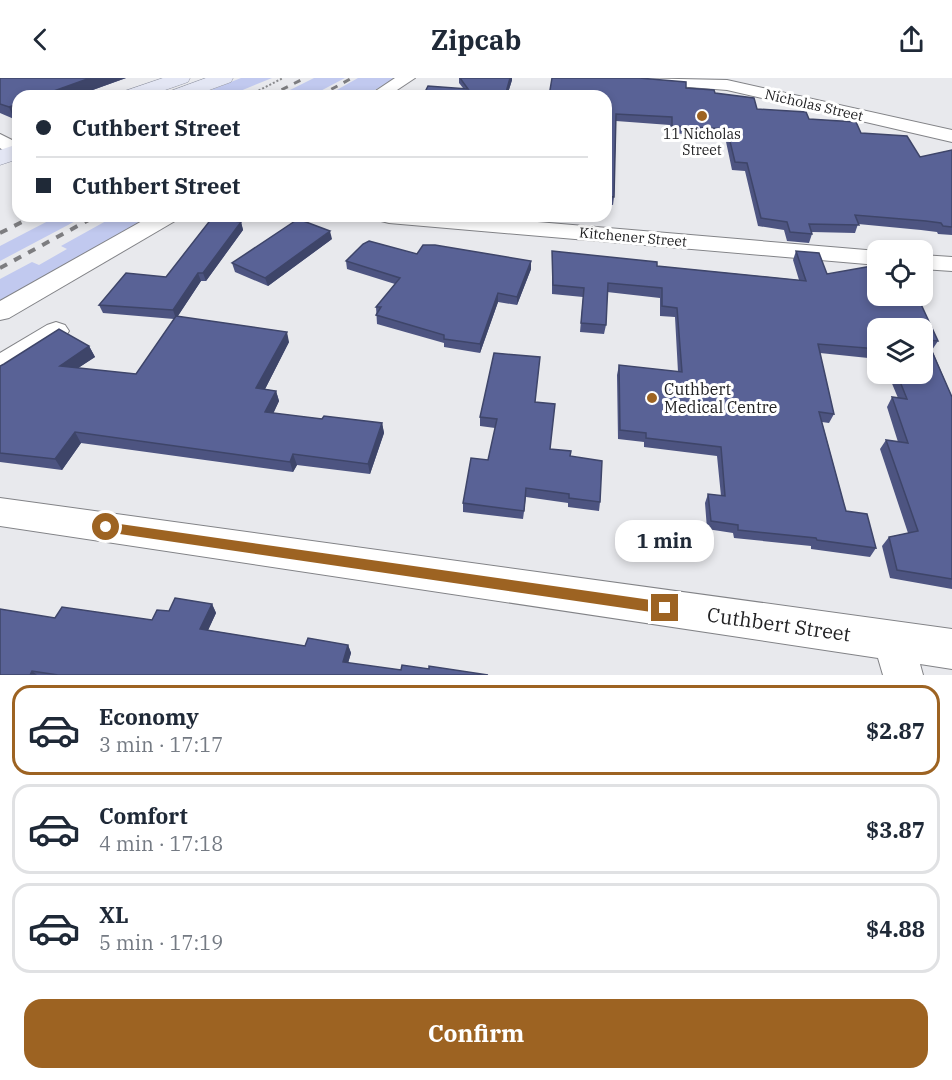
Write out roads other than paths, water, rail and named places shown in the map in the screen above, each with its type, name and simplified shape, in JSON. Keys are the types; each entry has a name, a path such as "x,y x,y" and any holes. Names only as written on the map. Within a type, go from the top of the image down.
{"main road":[{"path":"146,90 181,78"},
{"path":"191,90 224,78"}],"street":[{"path":"386,90 407,78"},
{"name":"Nicholas Street","path":"638,78 700,80 952,136"},
{"path":"0,312 157,222"},
{"name":"Kitchener Street","path":"459,222 867,257"},
{"path":"0,366 56,331"},
{"name":"Cuthbert Street","path":"0,512 898,658 952,649"}],"railway":[{"path":"281,90 305,78"},
{"path":"330,90 352,78"},
{"path":"0,233 22,222"},
{"path":"0,268 85,222"}],"place":[{"name":"11 Nicholas Street","path":"702,116"},
{"name":"Cuthbert Medical Centre","path":"652,398"}]}
